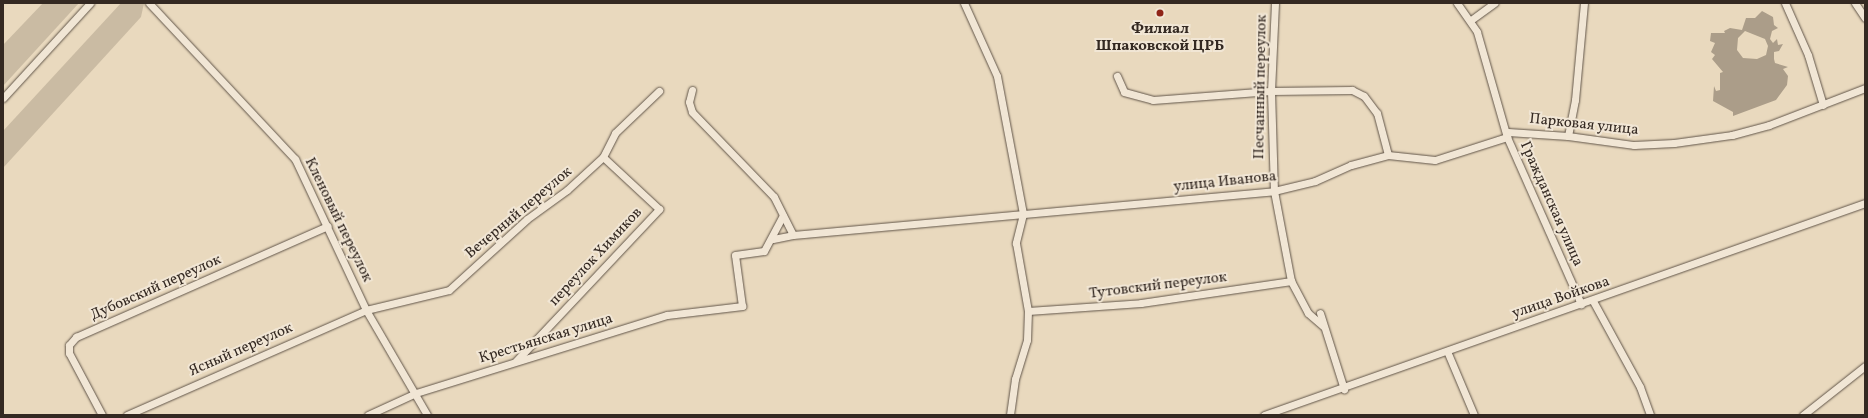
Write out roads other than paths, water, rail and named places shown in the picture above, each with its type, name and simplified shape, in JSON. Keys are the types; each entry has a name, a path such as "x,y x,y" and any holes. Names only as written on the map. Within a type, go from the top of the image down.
{"street":[{"path":"3,98 90,3"},
{"name":"Кленовый переулок","path":"149,3 295,159 328,226 366,310 416,393 427,415"},
{"path":"964,3 997,76 1023,214 1016,243 1028,311 1027,340 1015,379 1010,415"},
{"name":"Песчанный переулок","path":"1275,3 1272,91 1274,191 1291,281 1308,313 1323,326"},
{"name":"Гражданская улица","path":"1457,3 1471,20 1478,32 1508,134 1581,304"},
{"path":"1471,20 1494,3"},
{"path":"1568,136 1575,100 1584,3"},
{"path":"1785,3 1808,55 1823,105"},
{"path":"1855,3 1865,18"},
{"path":"1116,76 1124,92 1153,100 1272,91 1352,90 1364,96 1377,113 1388,155"},
{"name":"Парковая улица","path":"1508,134 1568,136 1634,145 1674,143 1732,135 1823,105 1865,88"},
{"path":"692,90 688,102 692,112 774,198 793,235"},
{"name":"Вечерний переулок","path":"366,310 449,290 527,219 567,190 603,157 615,133 659,91"},
{"name":"улица Иванова","path":"773,240 793,235 1274,191 1315,181 1351,165 1388,155 1435,160 1508,134"},
{"name":"переулок Химиков","path":"516,361 659,209 603,157"},
{"name":"улица Войкова","path":"1264,415 1344,389 1865,203"},
{"path":"773,240 783,216"},
{"name":"Дубовский переулок","path":"102,415 69,353 69,345 76,338 328,226"},
{"name":"Крестьянская улица","path":"368,415 416,393 667,315 742,306 735,255 764,251 773,240"},
{"name":"Тутовский переулок","path":"1028,311 1141,303 1291,281"},
{"path":"1593,301 1640,387 1650,415"},
{"name":"Ясный переулок","path":"127,415 366,310"},
{"path":"1320,313 1344,389"},
{"path":"1447,351 1474,415"},
{"path":"1803,415 1865,366"}],"place":[{"name":"Филиал Шпаковской ЦРБ","path":"1160,13"}]}
